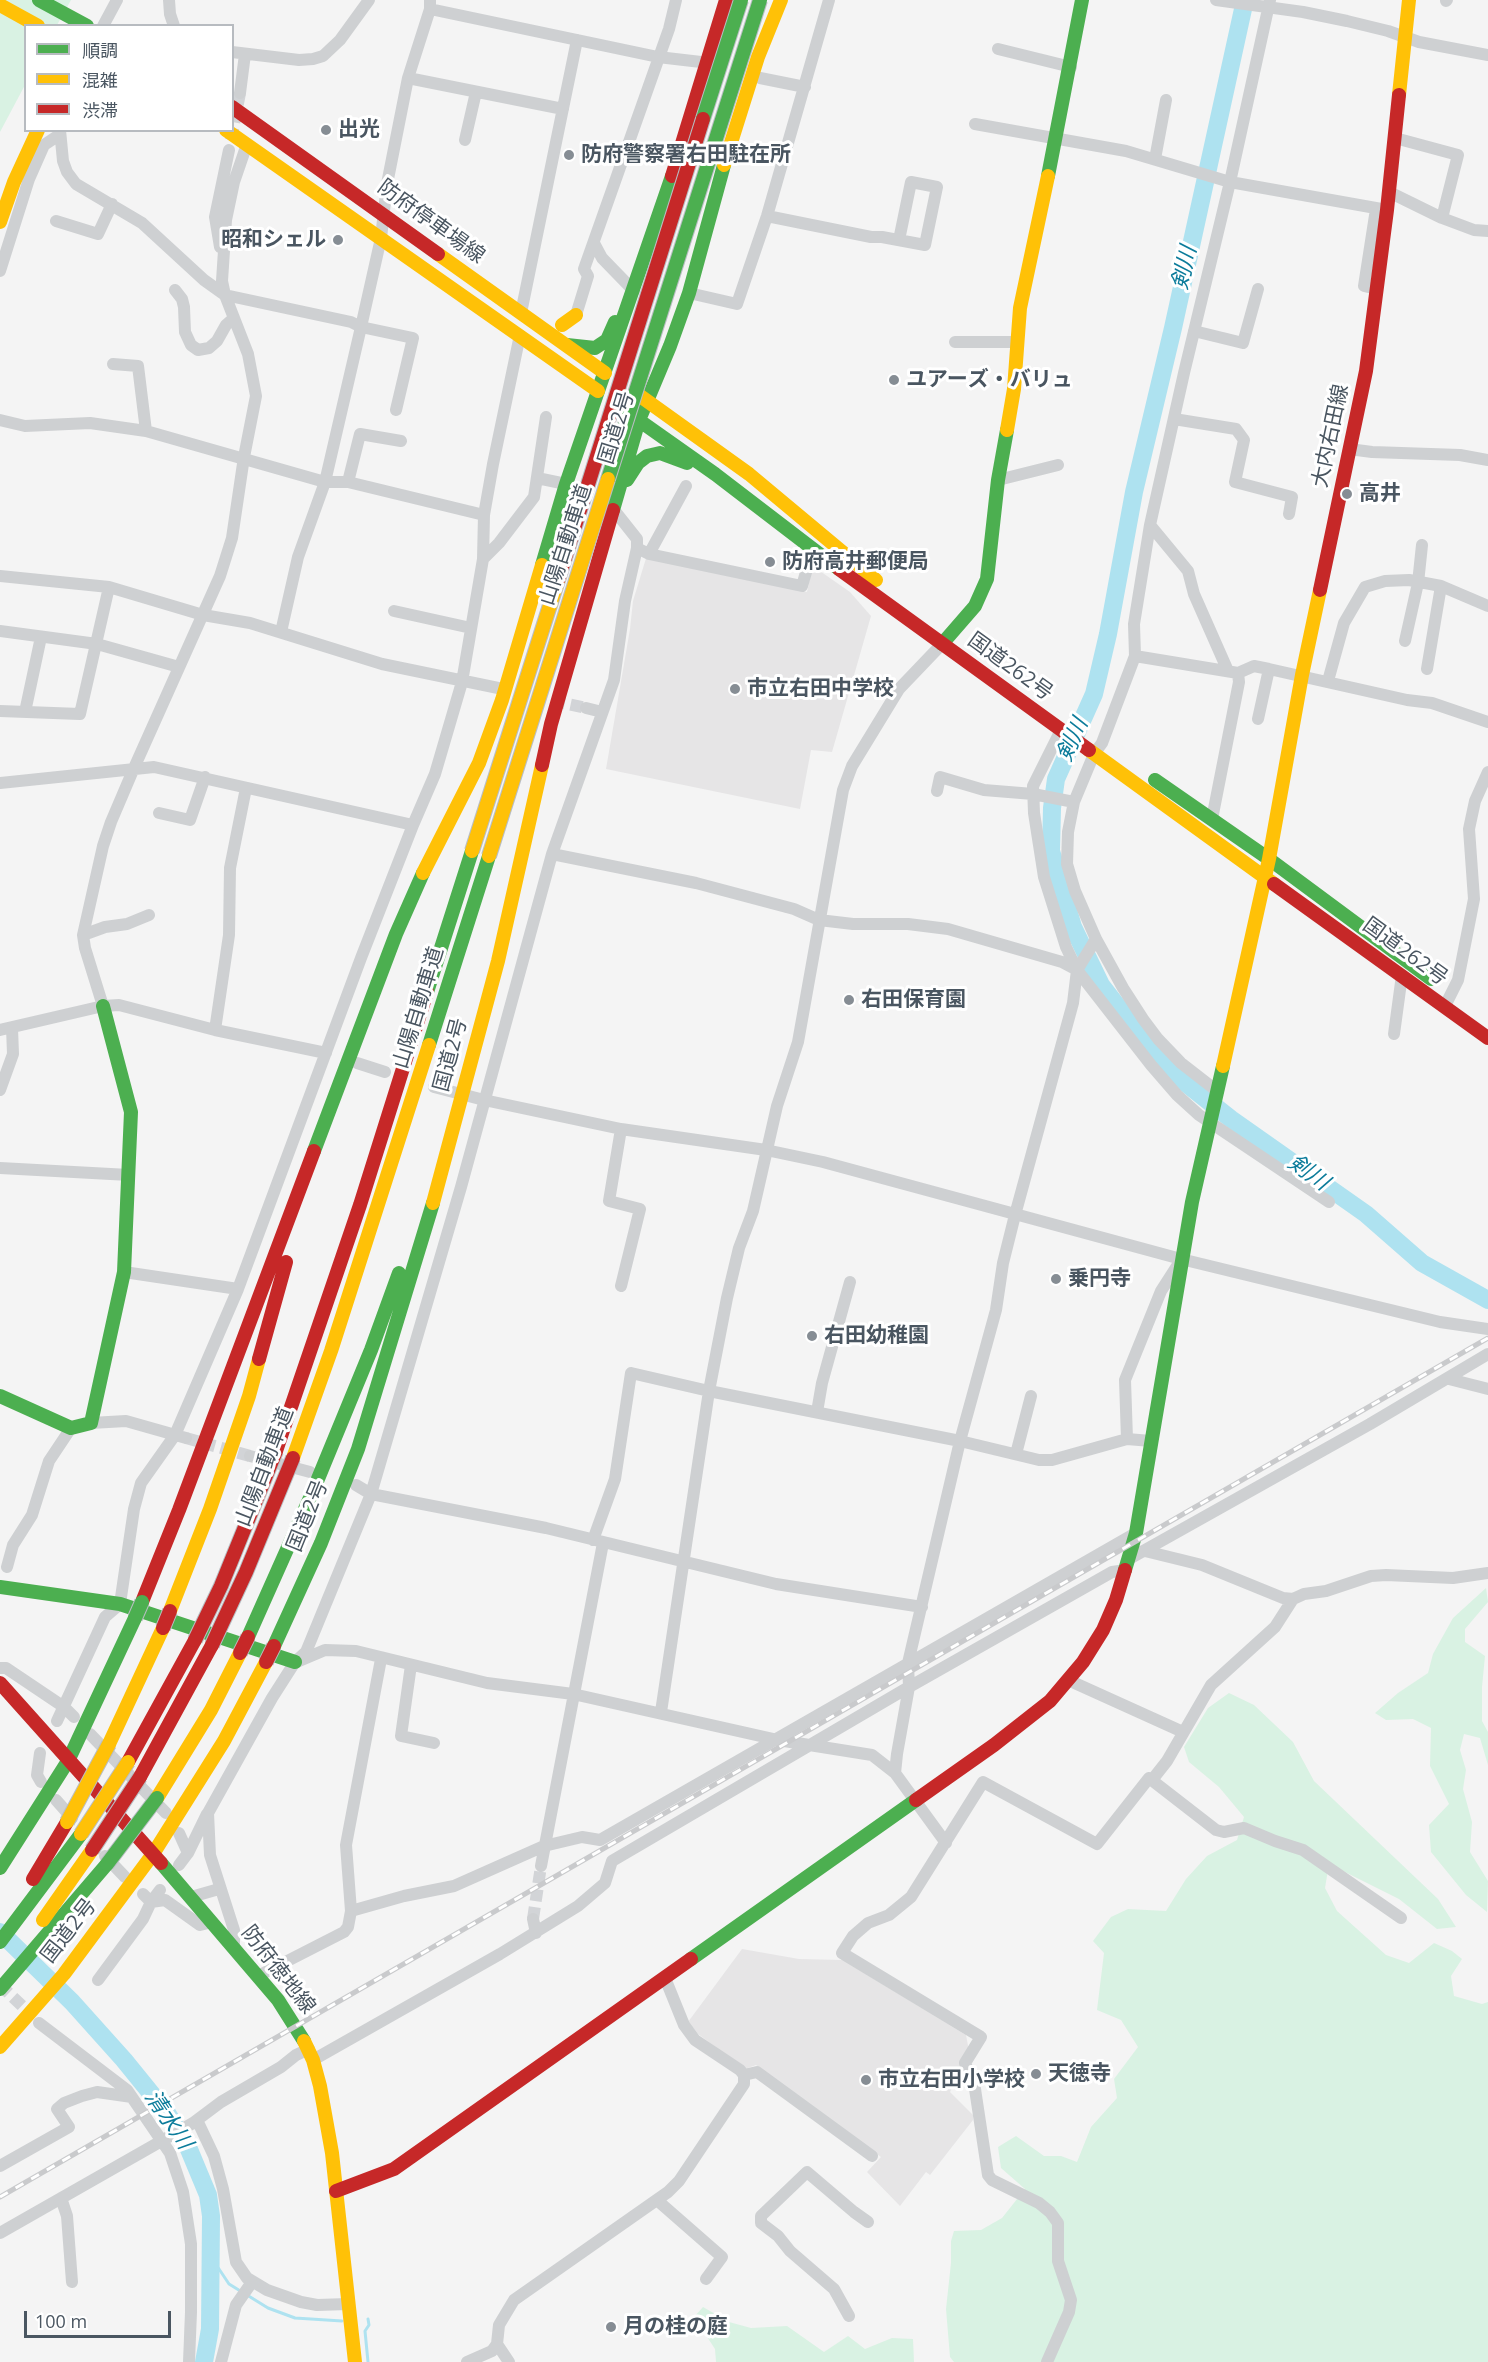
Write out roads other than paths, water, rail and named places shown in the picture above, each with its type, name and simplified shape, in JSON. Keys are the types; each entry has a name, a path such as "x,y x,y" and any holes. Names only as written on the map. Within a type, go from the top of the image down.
{"main road":[{"path":"39,0 85,24"},
{"name":"国道2号","path":"0,1868 68,1761 142,1602 179,1510 396,934 428,862 483,752 502,700 566,484 683,144 726,0"},
{"name":"山陽自動車道","path":"0,1942 8,1922 81,1834 128,1762 195,1640 221,1586 276,1451 360,1205 741,0"},
{"name":"山陽自動車道","path":"0,1974 14,1966 33,1943 140,1778 212,1646 246,1572 293,1458 332,1351 374,1222 760,0"},
{"name":"国道2号","path":"0,2047 63,1974 153,1854 224,1741 274,1646 321,1543 358,1449 418,1258 501,950 551,724 639,422 689,293 734,129 758,57 781,0"},
{"path":"946,639 975,606 987,579 998,480 1014,389 1020,308 1026,275 1040,225 1082,0"},
{"name":"大内右田線","path":"336,2191 394,2169 1027,1721 1050,1701 1068,1680 1083,1662 1103,1630 1136,1533 1181,1259 1269,859 1302,675 1366,371 1377,289 1382,210 1389,192 1409,0"},
{"path":"0,5 34,24"},
{"name":"防府停車場線","path":"234,108 521,313 561,336 605,373"},
{"path":"0,222 14,182 37,132"},
{"name":"防府停車場線","path":"229,132 598,391"},
{"path":"576,315 561,336 595,348 607,340 619,315 631,298"},
{"name":"国道262号","path":"605,373 646,399 748,474 946,639"},
{"name":"国道262号","path":"598,391 715,474 813,548 946,639 1065,728 1096,747 1265,876 1402,975 1452,1000"},
{"path":"545,555 581,485 610,444 639,422 648,418 670,416"},
{"path":"616,503 631,471 647,456 660,453 715,474"},
{"name":"国道262号","path":"1096,747 1129,762"},
{"name":"国道262号","path":"1148,775 1269,859 1452,1000 1488,1038"},
{"path":"0,1396 71,1428 91,1423 124,1272 129,1175 130,1112 103,1006"},
{"path":"33,1943 107,1864 157,1798 206,1720 248,1637 313,1491 371,1350 407,1252 440,1149 454,1124"},
{"path":"8,1922 110,1744 170,1611 214,1500 249,1396 324,1126"},
{"path":"5,1587 120,1604 295,1662"},
{"name":"防府徳地線","path":"0,1683 234,1947 278,2000 311,2055 326,2117 355,2362"},
{"path":"0,1989 14,1966"}],"street":[{"path":"104,24 117,0"},
{"path":"169,0 173,24"},
{"path":"240,93 238,53 299,60 323,56 340,40 369,0"},
{"path":"576,315 588,276 584,269 669,29 676,0"},
{"path":"689,293 737,304 768,216 829,0"},
{"path":"1225,1 1267,5 1347,21 1419,42 1488,55"},
{"path":"281,632 298,556 325,482 362,327 381,238 387,184 408,78 430,4 577,40 658,57 701,62"},
{"path":"1217,1093 1180,1063 1148,1026 1095,941 1067,864 1068,832 1074,802 1136,656 1134,624 1150,525 1230,182 1267,5"},
{"path":"521,313 577,40"},
{"path":"998,49 1071,67"},
{"path":"408,78 563,109"},
{"path":"760,78 805,87"},
{"path":"465,140 476,92"},
{"path":"1155,159 1166,100"},
{"path":"975,124 1126,151 1230,182 1382,210"},
{"path":"59,133 63,161 67,172 76,184 142,223 204,280 225,295 413,338 396,410"},
{"path":"0,272 29,179 40,153 44,145 59,133"},
{"path":"1395,138 1458,155 1442,218"},
{"path":"103,1006 83,935 103,846 134,768 220,576 232,538 256,396 248,354 225,295 222,281 226,220 234,182 247,144"},
{"path":"223,263 215,217 229,150"},
{"path":"768,216 871,237 925,245 937,187 911,182 899,240"},
{"path":"1389,192 1442,218 1474,230 1488,231"},
{"path":"56,221 98,234 112,204"},
{"path":"594,243 631,298"},
{"path":"1194,331 1243,343 1258,289"},
{"path":"175,290 182,299 184,307 185,332 191,345 198,350 209,348 217,341 226,325 234,318"},
{"path":"57,1721 105,1617 120,1604 134,1509 141,1484 180,1436 238,1289 413,825 435,774 462,682 483,559 484,516 520,335"},
{"path":"955,342 1018,342"},
{"path":"113,364 138,366 146,431"},
{"path":"483,559 499,543 534,497 546,417"},
{"path":"1174,419 1236,429 1244,440 1234,482 1292,497 1289,514"},
{"path":"0,420 25,426 90,423 146,431 244,457 325,482 348,482 484,516"},
{"path":"348,482 360,434 401,441"},
{"path":"1349,449 1460,455 1488,460"},
{"path":"998,480 1058,465"},
{"path":"537,478 566,484"},
{"path":"649,554 686,486"},
{"path":"178,1865 188,1853 272,1698 295,1662 306,1652 371,1494 410,1365 552,854 614,680 625,600 637,548 636,539 616,503"},
{"path":"1150,525 1188,571 1194,594 1239,682 1212,819"},
{"path":"1405,641 1418,583 1422,545"},
{"path":"637,548 649,554 802,586 813,548"},
{"path":"0,576 109,587 203,615 250,623 382,664 502,689"},
{"path":"1328,681 1344,623 1365,587 1385,581 1409,580 1441,586 1488,606"},
{"path":"1427,669 1441,586"},
{"path":"0,711 80,714 109,587"},
{"path":"394,611 471,628"},
{"path":"0,631 97,644 179,667"},
{"path":"25,712 41,637"},
{"path":"661,1712 709,1391 727,1298 739,1248 753,1211 777,1106 798,1042 843,790 852,766 899,689 946,639"},
{"path":"1136,656 1233,672 1254,666 1407,700 1432,703 1488,722"},
{"path":"1258,719 1269,669"},
{"path":"586,708 602,712"},
{"path":"1065,728 1042,765 1033,794 1044,877 1066,947 1151,1065 1177,1095 1329,1203"},
{"path":"0,783 154,767 413,825"},
{"path":"1452,1000 1474,899 1469,829 1475,801 1488,772"},
{"path":"159,813 190,820 205,777"},
{"path":"938,791 940,777 984,790 1033,794 1074,802"},
{"path":"215,1030 229,936 230,868 246,788"},
{"path":"552,854 696,883 794,909 819,920 853,924 908,924 948,929 1080,966"},
{"path":"83,935 105,927 127,924 149,915"},
{"path":"895,1773 909,1687 908,1663 960,1441 996,1310 1003,1263 1080,966 1095,941"},
{"path":"1394,1034 1402,975"},
{"path":"0,1090 13,1054 6,1029 103,1006 119,1005 215,1030 326,1053"},
{"path":"357,1063 385,1072"},
{"path":"434,1087 621,1129 766,1150 833,1164 1181,1259 1440,1322 1488,1329"},
{"path":"621,1129 609,1201 640,1209 621,1286"},
{"path":"0,1168 129,1175"},
{"path":"1126,1439 1125,1380 1161,1291 1181,1259"},
{"path":"124,1272 238,1289"},
{"path":"817,1412 822,1383 850,1282"},
{"path":"0,2233 195,2121 221,2102 281,2067 296,2055 311,2055 536,1933 578,1906 605,1883 612,1861 909,1687 1127,1565 1145,1551 1449,1379 1488,1354"},
{"path":"541,1866 573,1694 598,1541 615,1479 631,1373 709,1391 1053,1460 1126,1439 1151,1441"},
{"path":"1449,1379 1488,1389"},
{"path":"1016,1454 1031,1396"},
{"path":"91,1423 126,1420 180,1436"},
{"path":"5,1587 4,1566 13,1545 32,1515 49,1461 71,1428"},
{"path":"250,1456 310,1472"},
{"path":"356,1485 371,1494 546,1528 682,1563 776,1584 922,1607"},
{"path":"351,1911 404,1896 454,1886 543,1846 582,1837 600,1840 1136,1533"},
{"path":"1145,1551 1202,1565 1283,1598 1293,1599 1371,1576 1453,1578 1488,1573"},
{"path":"1152,1780 1167,1761 1211,1685 1275,1627 1293,1599"},
{"path":"295,1662 325,1650 356,1651 381,1659 487,1683 573,1694 778,1740 872,1755 895,1773 946,1843"},
{"path":"258,1976 344,1932 348,1926 351,1911 346,1845 381,1659"},
{"path":"411,1665 401,1736 434,1743"},
{"path":"0,1668 6,1668 64,1707 74,1717"},
{"path":"1068,1680 1183,1732"},
{"path":"90,1734 166,1813"},
{"path":"40,1752 37,1776 40,1782"},
{"path":"1047,2362 1069,2312 1071,2300 1058,2261 1058,2223 1039,2203 992,2180 988,2175 975,2089 965,2063 981,2037 842,1953 853,1936 868,1923 889,1915 911,1897 982,1782 1097,1844 1149,1778 1216,1830 1224,1832 1244,1828 1303,1850 1401,1918"},
{"path":"56,1800 125,1877"},
{"path":"208,1813 210,1855 234,1930 234,1947"},
{"path":"178,1833 188,1853"},
{"path":"191,1897 219,1888"},
{"path":"98,1980 143,1919 147,1898 160,1890"},
{"path":"147,1898 165,1900 200,1925 212,1922"},
{"path":"533,1919 536,1933"},
{"path":"665,1978 684,2025 696,2040 744,2075 757,2072 872,2156"},
{"path":"39,2023 112,2080 119,2082 164,2139 183,2192 191,2244 189,2362"},
{"path":"466,2362 483,2359 492,2351 497,2344 499,2325 514,2300 658,2201 679,2181 744,2084 744,2075"},
{"path":"0,2166 69,2127 57,2109 64,2103 97,2092 132,2097"},
{"path":"195,2121 214,2156 223,2189 236,2262 252,2282 301,2302 317,2305 348,2304"},
{"path":"849,2316 834,2289 761,2223 761,2216 807,2172 868,2222"},
{"path":"62,2198 67,2216 72,2282"},
{"path":"658,2201 722,2257 706,2279"},
{"path":"221,2362 236,2305 252,2282"},
{"path":"497,2344 508,2362"}],"waterway":[{"name":"剣川","path":"1245,0 1173,328 1134,492 1108,634 1094,694 1056,779 1052,808 1051,851 1073,927 1101,985 1164,1066 1231,1119 1366,1214 1422,1263 1488,1300"},
{"name":"清水川","path":"0,1932 72,2002 124,2060 167,2113 188,2147 208,2195 211,2216 210,2329 204,2362"},
{"path":"211,2257 229,2284 242,2292"},
{"path":"247,2295 268,2308 295,2318 342,2321"},
{"path":"368,2319 369,2325 365,2331 368,2362"}],"tunnel":[{"path":"234,124 240,93"},
{"path":"231,140 233,132"},
{"path":"553,701 586,708"},
{"path":"186,1438 250,1456"},
{"path":"533,1919 541,1866"},
{"path":"0,1985 34,2017"}],"railway":[{"path":"0,2197 1488,1338"}],"place":[{"name":"出光","path":"326,130"},
{"name":"防府警察署右田駐在所","path":"569,155"},
{"name":"昭和シェル","path":"338,240"},
{"name":"ユアーズ・バリュ","path":"894,380"},
{"name":"高井","path":"1347,494"},
{"name":"防府高井郵便局","path":"770,562"},
{"name":"市立右田中学校","path":"735,689"},
{"name":"右田保育園","path":"849,1000"},
{"name":"乗円寺","path":"1056,1279"},
{"name":"右田幼稚園","path":"812,1336"},
{"name":"天徳寺","path":"1036,2074"},
{"name":"市立右田小学校","path":"866,2080"},
{"name":"月の桂の庭","path":"611,2327"}]}
